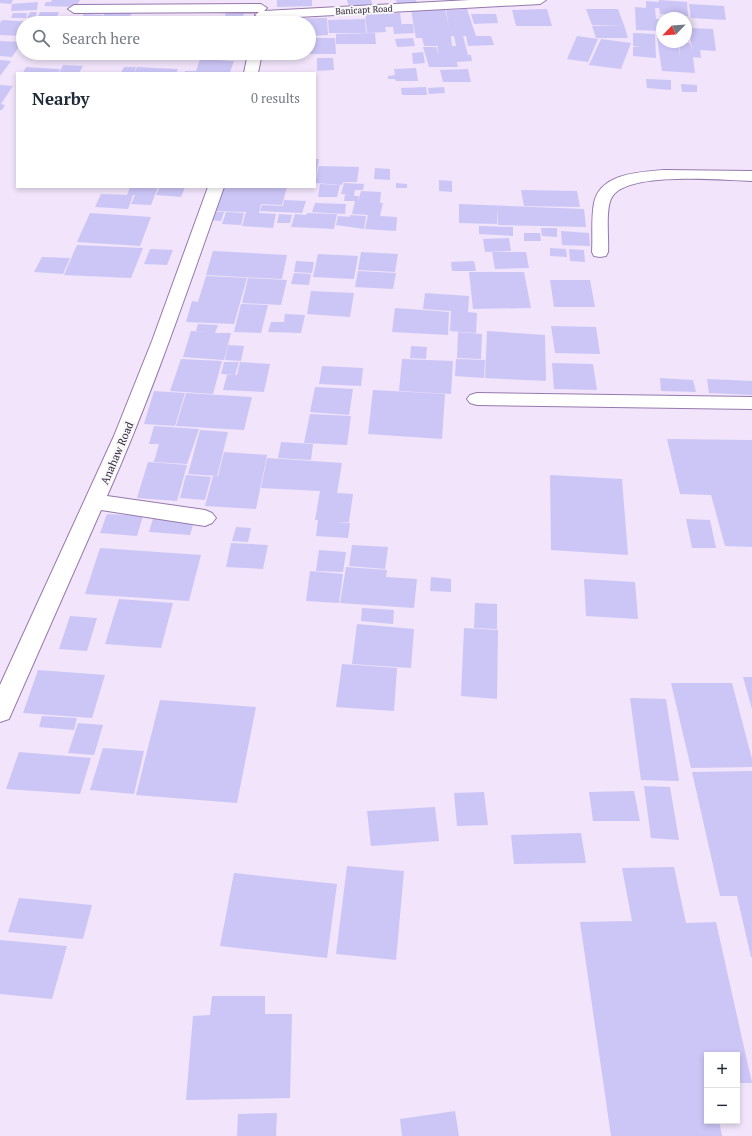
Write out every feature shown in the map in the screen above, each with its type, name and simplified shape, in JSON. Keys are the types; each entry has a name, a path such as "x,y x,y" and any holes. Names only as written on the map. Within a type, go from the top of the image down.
{"street":[{"name":"Banicapt Road","path":"74,9 260,12 540,0"},
{"path":"251,72 254,60"},
{"path":"600,252 602,200 608,190 619,183 634,178 655,176 752,176"},
{"name":"Anahaw Road","path":"0,712 96,502 124,436 161,341 216,188"},
{"path":"477,399 752,403"},
{"path":"96,502 205,518"}],"building":[{"path":"0,0 13,0 11,4 0,3"},
{"path":"52,0 80,0 76,7 44,6 46,2 51,2"},
{"path":"277,0 312,0 312,6 277,7"},
{"path":"347,0 371,0 373,6 349,7"},
{"path":"396,0 416,0 417,3 397,4"},
{"path":"659,0 687,2 688,12 660,12 659,8 655,8 656,31 636,30 635,7 646,8 646,1 659,2"},
{"path":"38,2 37,10 11,11 12,4"},
{"path":"689,4 724,6 726,20 692,18 692,12 690,12"},
{"path":"107,9 133,10 130,16 103,16"},
{"path":"445,9 449,28 446,10 467,9 476,36 491,36 494,45 468,46 466,36 463,36 468,55 471,55 472,61 457,62 458,67 429,67 423,47 436,47 439,56 437,47 439,46 424,46 422,38 416,38 411,10","holes":["451,36 454,36 456,46 452,46"]},
{"path":"547,9 552,26 516,26 512,10"},
{"path":"586,9 618,9 624,25 592,25"},
{"path":"30,12 37,12 36,16 28,16"},
{"path":"40,12 59,12 57,16 38,16"},
{"path":"13,13 27,13 26,16 16,16 16,18 11,18"},
{"path":"226,13 244,13 243,16 225,16"},
{"path":"400,13 402,27 402,24 413,24 414,33 394,34 393,27 385,27 386,32 367,33 365,14"},
{"path":"84,14 103,15 102,16 83,16"},
{"path":"471,14 496,14 498,23 474,24"},
{"path":"316,18 327,18 328,35 316,36"},
{"path":"365,19 366,33 329,33 328,20"},
{"path":"2,20 16,21 16,36 0,35 0,23"},
{"path":"624,25 628,38 596,38 592,26"},
{"path":"692,28 713,29 716,51 700,50 701,58 693,57 695,73 662,71 659,48 679,48 680,57 679,48 691,48 692,50"},
{"path":"375,33 376,44 336,44 336,34"},
{"path":"633,33 655,34 656,58 633,56 633,47 641,47 633,46"},
{"path":"577,36 598,39 588,62 567,59"},
{"path":"316,38 335,38 336,54 316,54"},
{"path":"413,38 415,46 397,47 395,39"},
{"path":"601,39 631,43 621,69 589,65"},
{"path":"0,41 16,42 16,51 12,57 0,56"},
{"path":"423,52 425,63 413,64 412,53"},
{"path":"317,58 333,58 334,70 317,71"},
{"path":"0,60 11,61 0,76"},
{"path":"200,60 234,61 230,72 184,72 196,71"},
{"path":"63,65 83,66 80,72 60,72"},
{"path":"26,67 60,69 58,72 24,72"},
{"path":"124,67 136,67 134,72 122,72"},
{"path":"137,67 178,69 176,72 134,72"},
{"path":"416,68 418,81 396,81 395,79 388,79 388,76 395,75 394,69"},
{"path":"468,69 471,82 443,82 440,70"},
{"path":"646,79 671,80 671,90 647,88"},
{"path":"681,84 697,85 697,92 682,92"},
{"path":"0,85 13,86 1,104 5,105 2,110 0,110"},
{"path":"426,87 427,95 402,95 401,88"},
{"path":"444,87 445,93 429,94 428,88"},
{"path":"316,159 319,159 316,177"},
{"path":"319,166 359,167 357,182 343,182 342,185 316,183"},
{"path":"375,168 390,169 390,180 374,179"},
{"path":"439,180 452,181 452,192 439,191"},
{"path":"344,183 364,184 363,190 355,190 354,196 359,196 358,202 361,191 381,192 380,203 383,203 380,216 397,217 396,231 365,229 368,215 352,214 355,201 344,201 345,195 350,195 341,194"},
{"path":"396,183 407,184 407,188 396,188"},
{"path":"320,184 340,185 337,197 318,197"},
{"path":"130,188 158,188 151,205 131,204 135,195 127,195"},
{"path":"160,188 185,188 181,197 156,195"},
{"path":"219,188 287,188 282,205 261,204 259,213 276,214 273,228 242,226 246,212 212,211"},
{"path":"521,190 577,191 580,207 524,206"},
{"path":"101,194 133,195 128,209 95,207"},
{"path":"284,200 306,201 302,213 260,211 262,205 283,206"},
{"path":"315,203 346,204 345,214 312,212"},
{"path":"459,204 584,209 586,227 498,225 497,208 497,224 459,223"},
{"path":"210,212 224,212 221,221 208,220"},
{"path":"226,212 244,213 241,225 222,224"},
{"path":"90,213 151,217 140,246 77,242"},
{"path":"307,213 337,214 334,229 291,227 295,214 306,215"},
{"path":"279,214 292,215 290,223 277,223"},
{"path":"350,215 366,216 364,229 336,225 338,216 350,217"},
{"path":"479,226 513,227 513,236 479,234"},
{"path":"541,228 557,228 557,237 542,236"},
{"path":"561,231 589,233 590,246 562,245"},
{"path":"524,233 540,233 541,241 524,241"},
{"path":"509,238 511,251 485,252 483,239"},
{"path":"77,245 143,248 131,278 64,275"},
{"path":"550,248 566,249 567,257 550,256"},
{"path":"150,249 173,250 167,265 144,264"},
{"path":"569,249 584,250 585,262 570,261"},
{"path":"213,251 287,255 282,279 206,275"},
{"path":"361,252 398,254 395,272 358,270"},
{"path":"492,252 526,252 529,268 495,269"},
{"path":"318,254 358,256 354,279 313,277"},
{"path":"42,257 70,258 63,274 34,272"},
{"path":"296,261 314,262 312,273 294,272"},
{"path":"474,261 476,271 452,271 451,262"},
{"path":"358,271 396,273 393,289 355,287"},
{"path":"469,272 524,272 531,308 473,309"},
{"path":"294,273 311,274 309,285 291,284"},
{"path":"206,276 247,278 234,324 186,322 192,301 198,302"},
{"path":"248,278 287,280 281,305 242,303"},
{"path":"550,280 590,280 595,307 554,307"},
{"path":"311,291 354,293 350,317 307,314"},
{"path":"425,293 469,296 468,312 477,313 476,333 450,331 451,311 423,309"},
{"path":"241,304 268,305 261,333 234,332"},
{"path":"395,308 449,312 448,335 392,332"},
{"path":"285,314 305,315 301,333 268,332 271,322 284,322"},
{"path":"198,324 218,325 215,333 231,333 224,360 183,357 191,331 208,332 196,331"},
{"path":"551,326 596,327 600,354 555,353"},
{"path":"487,331 545,335 546,381 485,378"},
{"path":"458,332 482,334 481,359 457,358"},
{"path":"228,345 244,346 241,361 225,360"},
{"path":"411,346 427,347 426,359 410,358"},
{"path":"181,359 222,361 213,394 170,391"},
{"path":"402,359 453,361 451,394 399,391"},
{"path":"456,359 485,360 484,378 455,376"},
{"path":"224,362 239,362 235,375 221,374"},
{"path":"240,362 270,364 264,392 223,390 227,375 237,375"},
{"path":"552,363 593,364 597,390 554,389"},
{"path":"322,366 363,368 361,386 319,384"},
{"path":"660,378 693,380 696,392 661,391"},
{"path":"707,379 752,381 752,395 709,393"},
{"path":"315,387 353,389 349,415 310,412"},
{"path":"373,390 445,394 442,439 368,434"},
{"path":"154,391 185,393 175,426 144,424"},
{"path":"186,393 252,397 244,430 176,426"},
{"path":"310,414 351,416 347,445 304,443"},
{"path":"154,426 199,429 187,464 154,462 159,444 149,444"},
{"path":"200,430 228,432 217,476 188,474"},
{"path":"667,439 752,440 752,547 725,546 711,495 680,494"},
{"path":"281,442 313,444 311,460 278,458"},
{"path":"224,452 267,455 256,509 205,506 213,476 218,476"},
{"path":"267,458 342,463 337,493 353,494 349,522 338,522 350,523 348,538 316,536 318,520 315,520 320,491 261,488"},
{"path":"148,462 187,465 177,501 137,498"},
{"path":"186,475 211,477 205,500 180,498"},
{"path":"550,475 622,479 628,555 551,550"},
{"path":"107,514 143,516 137,536 100,533"},
{"path":"154,515 195,518 190,535 149,532"},
{"path":"686,519 710,520 716,548 692,548"},
{"path":"236,527 251,528 248,542 232,541"},
{"path":"231,543 268,545 263,569 226,567"},
{"path":"352,545 388,547 385,569 349,566"},
{"path":"100,548 201,555 189,601 85,594"},
{"path":"319,550 346,552 343,572 316,571"},
{"path":"346,567 387,570 386,577 417,579 414,608 340,603"},
{"path":"310,571 343,574 339,603 306,601"},
{"path":"431,577 451,579 451,592 430,591"},
{"path":"584,579 635,582 638,619 586,616"},
{"path":"119,599 173,603 161,648 105,644"},
{"path":"475,603 497,604 497,629 474,628"},
{"path":"362,608 394,610 393,624 361,621"},
{"path":"70,616 97,618 87,651 59,649"},
{"path":"357,624 414,629 411,668 352,664"},
{"path":"464,628 498,630 497,699 461,696"},
{"path":"342,664 397,668 394,711 336,707"},
{"path":"38,670 105,675 92,718 23,713"},
{"path":"743,677 752,677 752,709"},
{"path":"671,683 732,683 752,759 752,767 691,768"},
{"path":"630,698 666,699 679,781 641,780"},
{"path":"160,700 256,707 237,803 136,795"},
{"path":"42,716 77,718 74,730 39,727"},
{"path":"78,723 103,725 94,755 68,753"},
{"path":"103,748 144,751 134,794 90,790"},
{"path":"19,752 91,758 80,794 6,789"},
{"path":"752,771 751,957 737,896 720,896 692,772"},
{"path":"644,786 670,787 679,840 651,838"},
{"path":"634,791 640,821 593,821 589,792"},
{"path":"484,792 488,825 457,826 454,793"},
{"path":"435,807 439,841 371,846 367,811"},
{"path":"581,833 586,863 514,864 511,835"},
{"path":"347,866 404,871 396,960 336,954"},
{"path":"674,867 686,923 716,922 752,1083 740,1083 740,1052 704,1052 704,1124 720,1124 722,1136 611,1136 580,922 632,921 622,868"},
{"path":"234,873 337,884 327,958 220,946"},
{"path":"19,898 92,905 83,939 8,932"},
{"path":"0,940 67,946 52,999 0,994"},
{"path":"212,996 265,996 265,1014 292,1014 290,1098 186,1100 193,1016 210,1015"},
{"path":"455,1111 459,1136 402,1136 400,1119"},
{"path":"277,1113 276,1136 237,1136 238,1114"}]}
